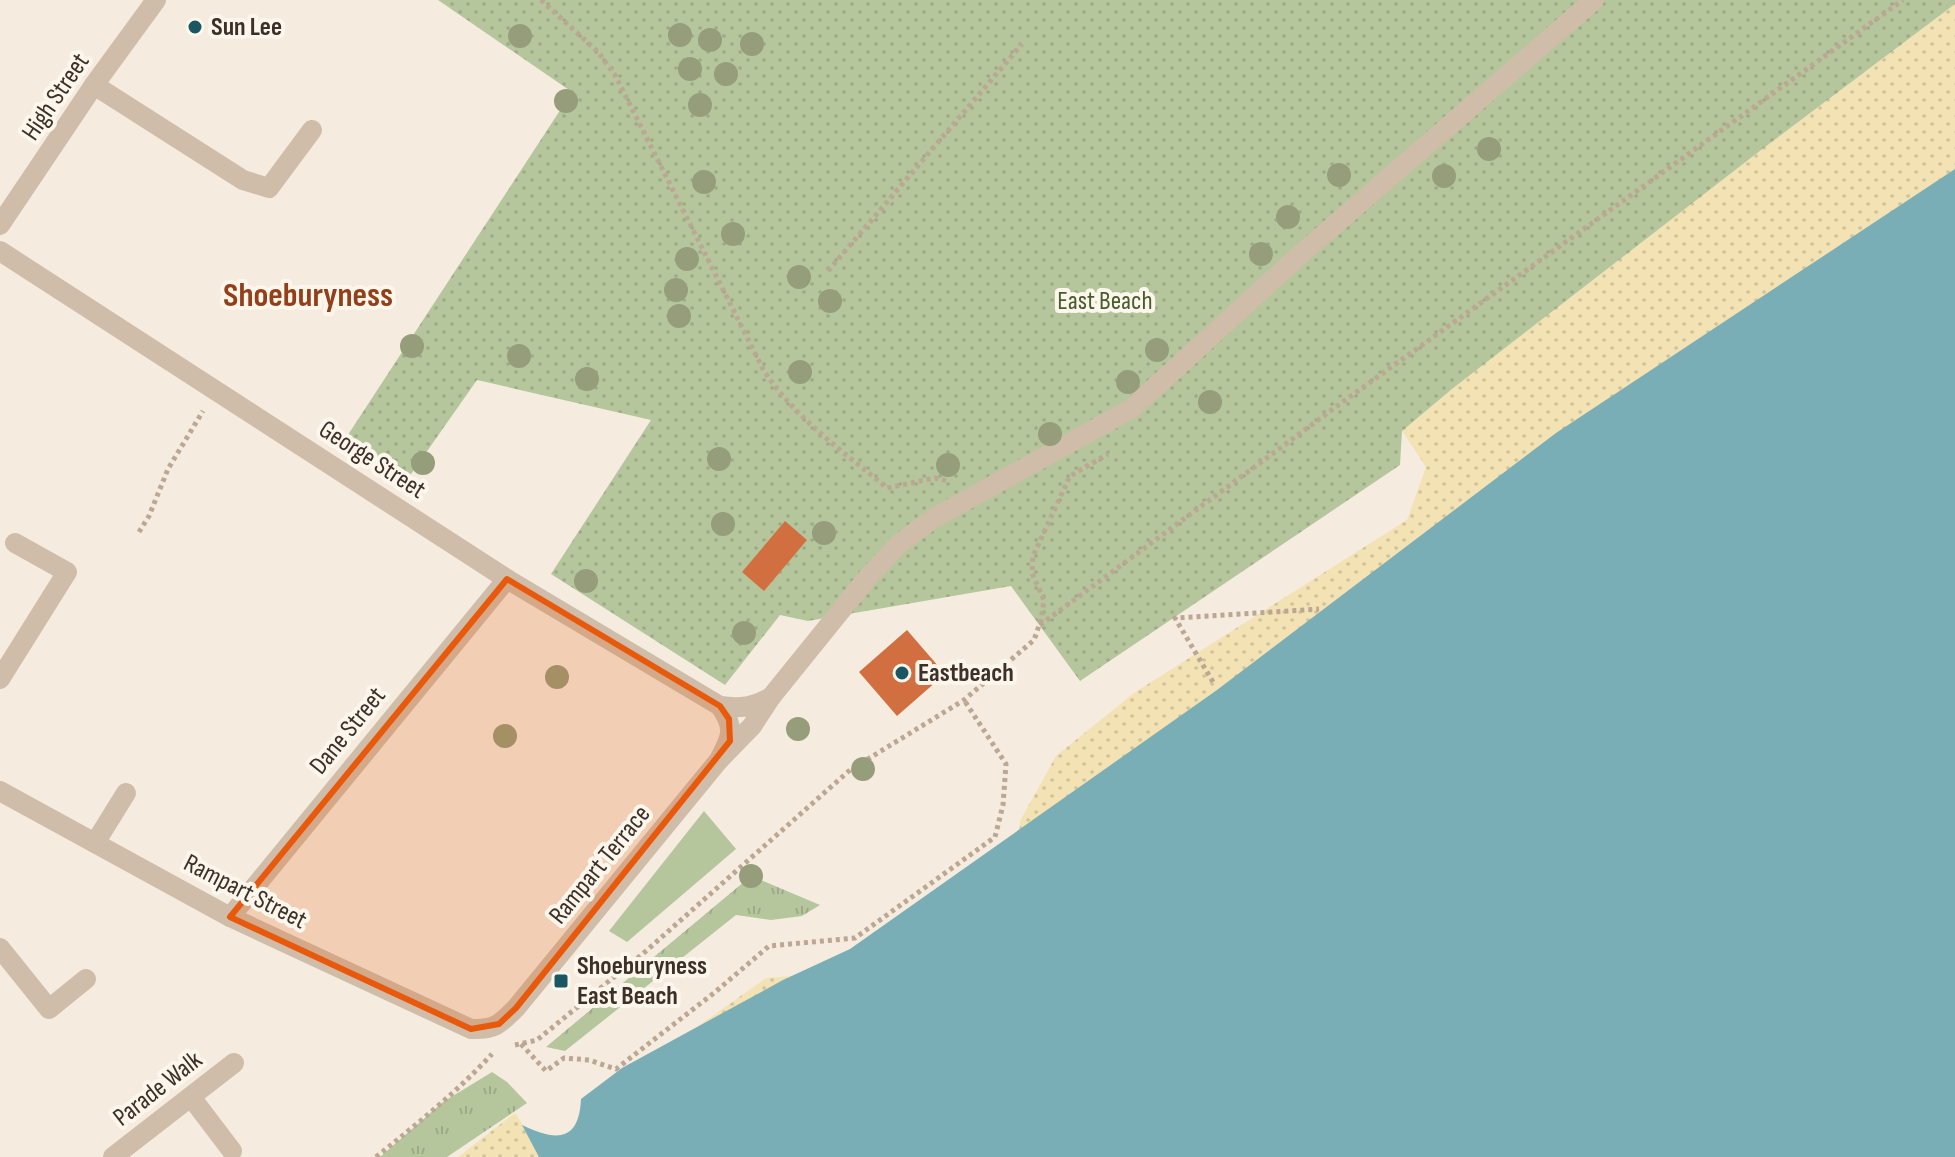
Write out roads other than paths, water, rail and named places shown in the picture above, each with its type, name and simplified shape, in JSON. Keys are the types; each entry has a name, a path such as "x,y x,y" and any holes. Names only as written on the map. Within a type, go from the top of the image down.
{"street":[{"name":"High Street","path":"0,225 94,85 156,0"},
{"path":"719,760 752,726 771,697 868,577 900,543 934,518 1131,409 1302,253 1594,0"},
{"path":"94,85 243,180 269,188 312,130"},
{"name":"George Street","path":"0,251 507,579 720,706"},
{"path":"0,679 67,572 15,543"},
{"name":"Dane Street","path":"230,917 507,579"},
{"path":"720,706 739,709 755,706 771,697"},
{"name":"Rampart Terrace","path":"471,1029 488,1029 499,1024 516,1008 719,760 730,741 729,719 720,706"},
{"name":"Rampart Street","path":"0,791 230,917 471,1029"},
{"path":"95,843 126,793"},
{"path":"0,948 49,1009 86,979"},
{"name":"Parade Walk","path":"113,1157 234,1063"},
{"path":"191,1097 232,1151"}],"water":[{"path":"1955,169 1955,1157 539,1157 522,1125 545,1134 570,1131 576,1124 581,1099 622,1068 783,980 850,949 1217,690 1556,433"}],"place":[{"name":"Sun Lee","path":"195,27"},
{"name":"Eastbeach","path":"902,673"},
{"name":"Shoeburyness East Beach","path":"561,981"}],"district":[{"name":"Shoeburyness","path":"308,295"}],"park label":[{"name":"East Beach","path":"1105,301"}]}
